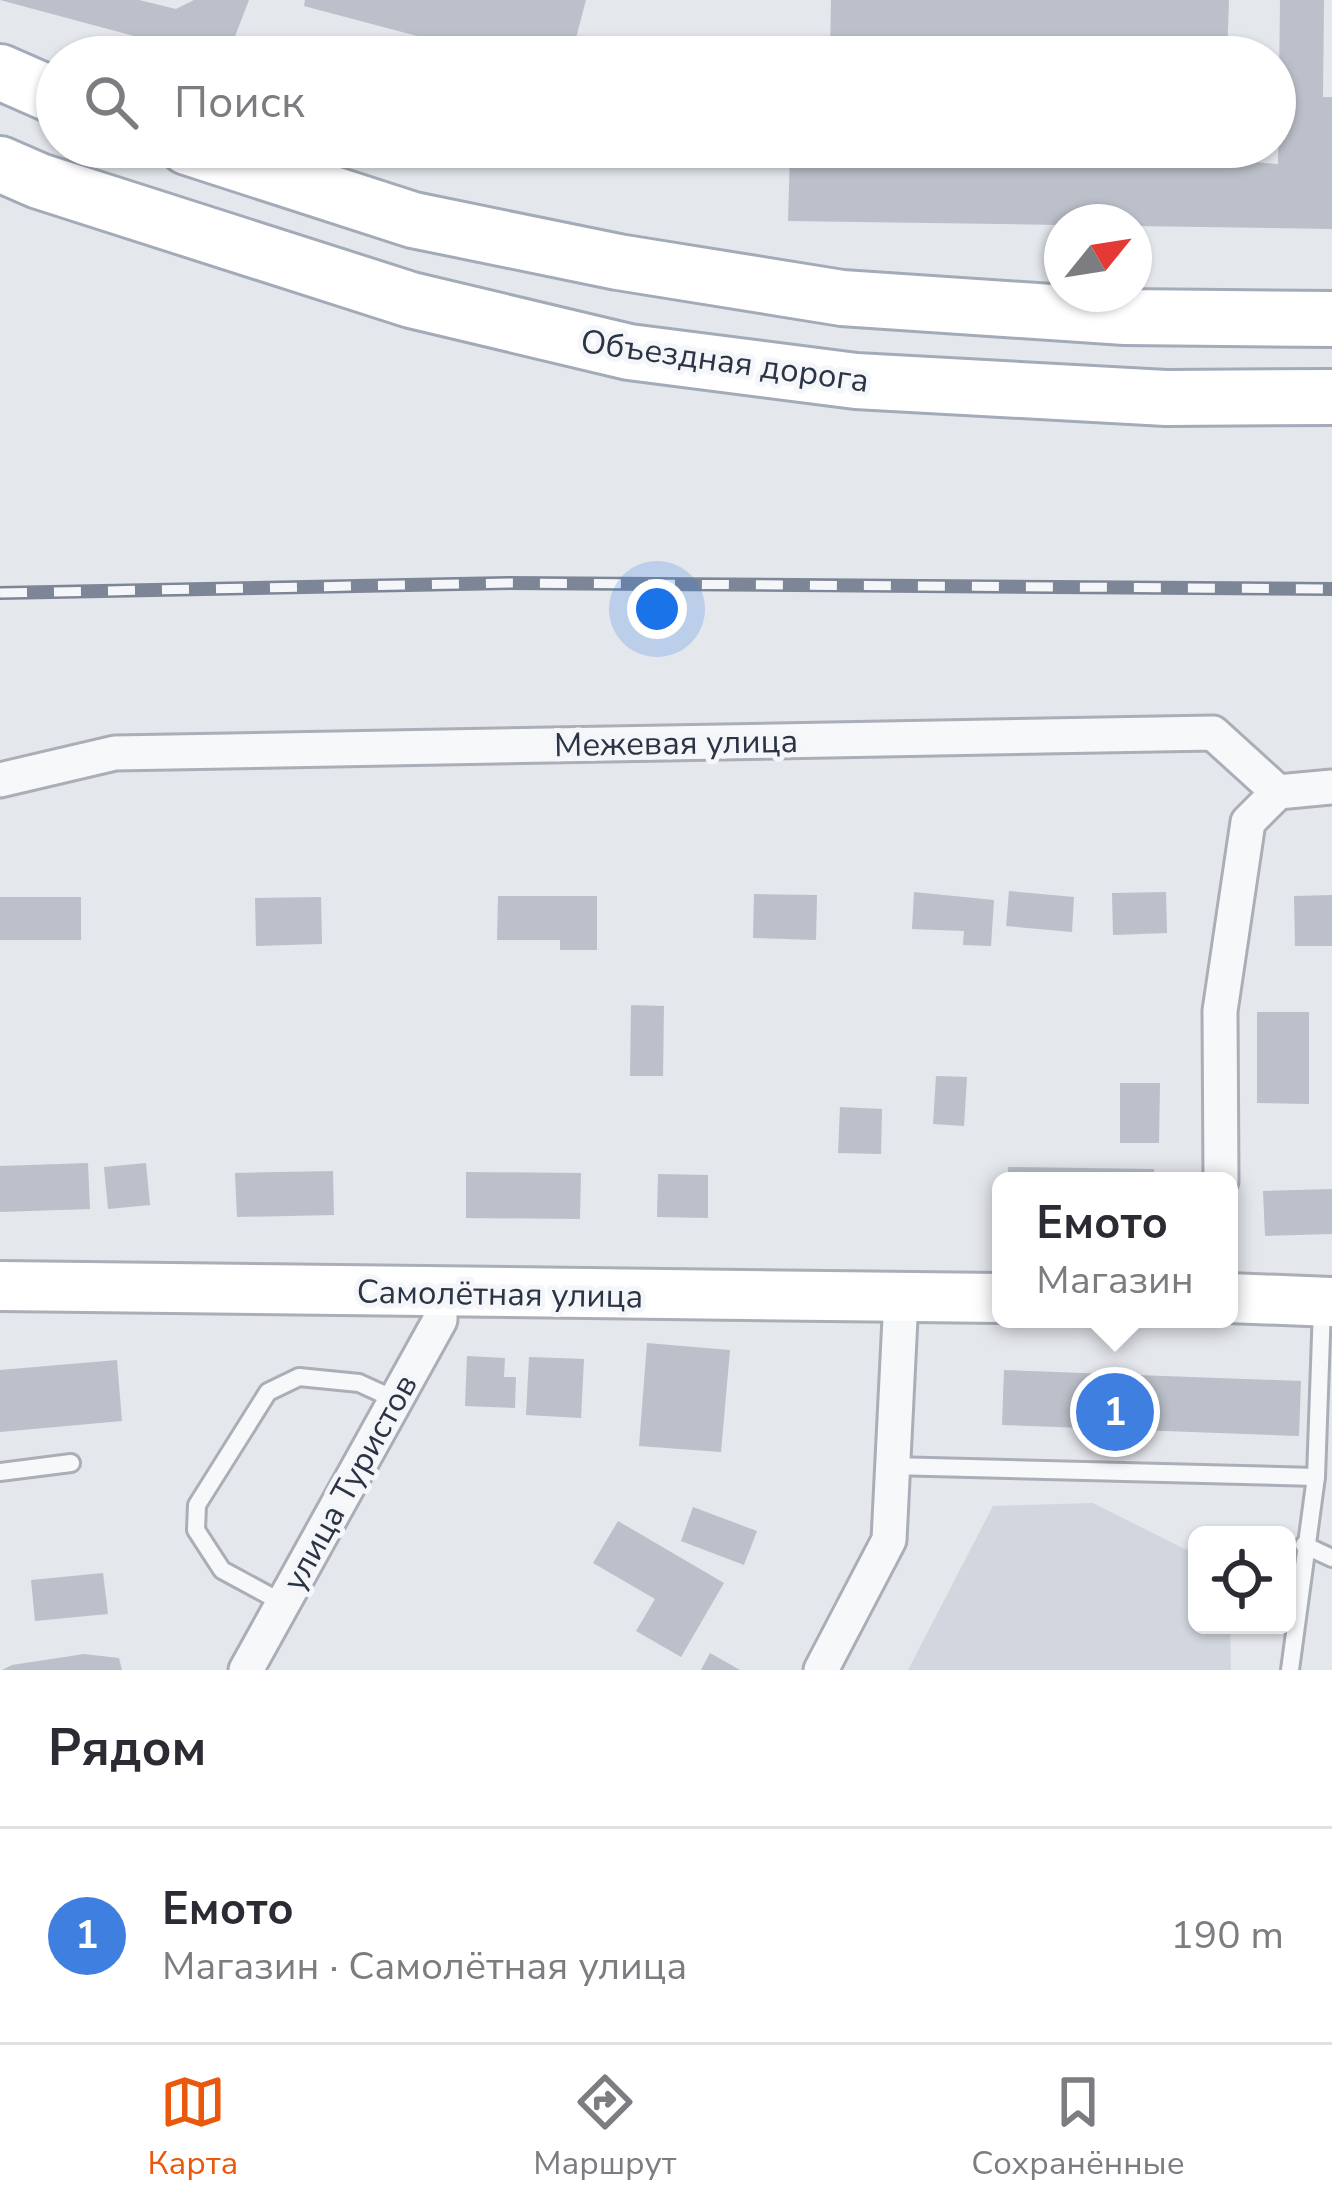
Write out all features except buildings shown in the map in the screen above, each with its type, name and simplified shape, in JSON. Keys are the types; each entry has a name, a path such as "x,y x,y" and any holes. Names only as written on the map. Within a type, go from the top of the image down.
{"main road":[{"path":"0,72 36,88"},
{"name":"Объездная дорога","path":"0,164 38,181 411,300 629,352 856,381 1166,398 1332,397"},
{"path":"253,168 413,220 618,262 842,298 1125,317 1332,319"},
{"name":"Самолётная улица","path":"0,1286 992,1298"},
{"path":"1238,1300 1327,1321"}],"street":[{"name":"Межевая улица","path":"0,780 115,753 1213,733 1278,792"},
{"path":"1221,1172 1220,1011 1248,822 1278,792 1332,787"},
{"name":"улица Туристов","path":"246,1670 440,1319 440,1292"},
{"path":"820,1670 889,1540 901,1298"}],"lane":[{"path":"1290,1670 1316,1477 1327,1321"},
{"path":"283,1603 222,1570 196,1530 196,1505 268,1392 299,1377 359,1382 394,1399"},
{"path":"0,1472 71,1463"},
{"path":"891,1466 1316,1477"},
{"path":"1304,1545 1332,1558"}],"shaded area":[{"path":"1093,1503 1188,1550 1188,1634 1230,1634 1231,1670 908,1670 993,1506"}],"railway":[{"path":"0,593 509,583 1332,589"}],"place":[{"name":"Емото","path":"1115,1412"}]}
